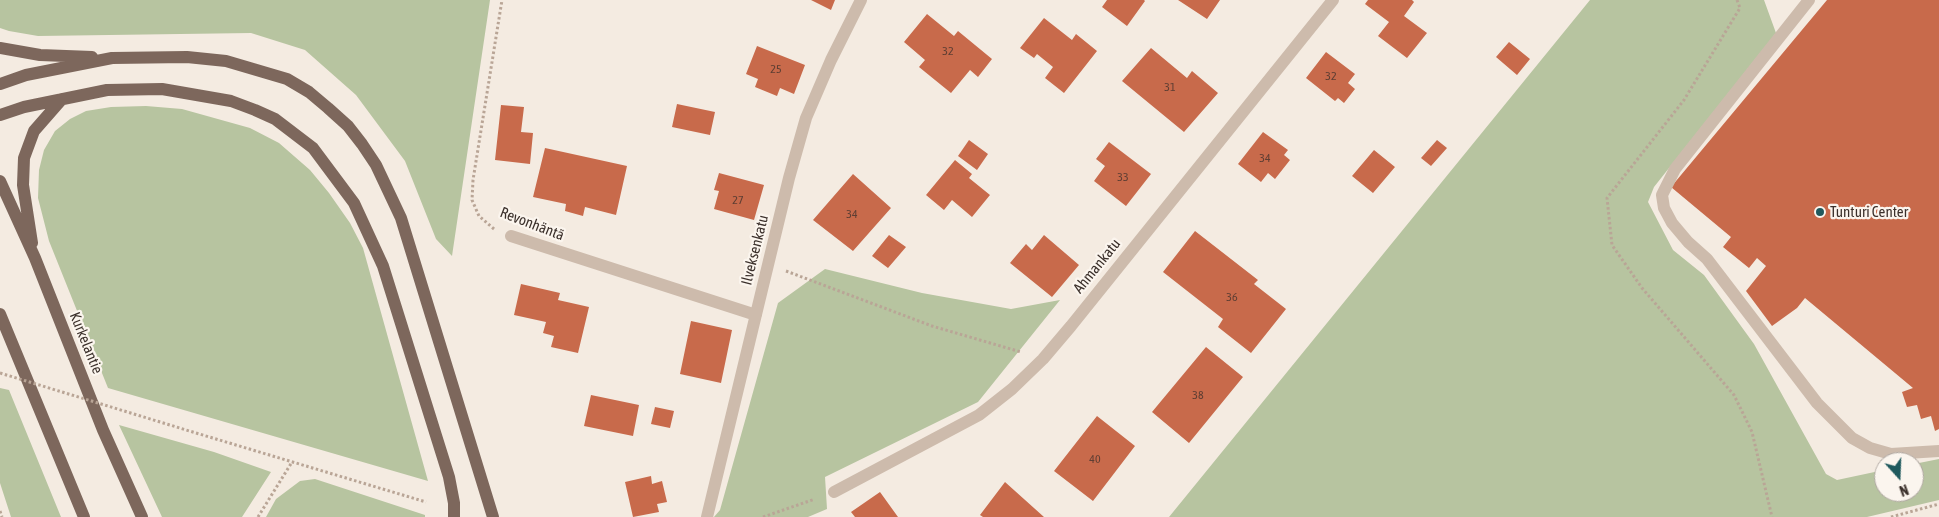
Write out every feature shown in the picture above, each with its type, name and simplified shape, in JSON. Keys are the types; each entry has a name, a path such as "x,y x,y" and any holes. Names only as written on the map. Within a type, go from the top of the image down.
{"main road":[{"path":"0,48 40,55 112,58 187,56 226,61 287,79 309,92 348,126 376,166 401,218 493,517"},
{"path":"0,84 26,75 112,58"},
{"path":"0,115 63,98 107,90 162,89 201,94 231,101 275,119 313,148 354,203 383,266 448,477 454,503 454,517"},
{"path":"35,258 23,185 24,158 34,131 42,118 63,98"},
{"name":"Kurkelantie","path":"0,181 35,258 103,430 142,517"},
{"path":"0,314 84,517"}],"street":[{"name":"Ilveksenkatu","path":"707,517 806,118 831,60 861,0"},
{"name":"Ahmankatu","path":"834,492 979,415 1012,389 1043,359 1333,0"},
{"path":"1810,0 1674,169 1662,195 1664,208 1672,223 1688,242 1707,259 1817,404 1852,438 1870,448 1891,454 1939,451"},
{"name":"Revonhäntä","path":"511,236 756,315"}],"path":[{"name":"Revonhäntä","path":"502,0 473,180 472,200 479,216 492,228 511,236"},
{"path":"768,265 932,326 1043,359"},
{"path":"0,373 426,502"},
{"path":"258,517 292,462"},
{"path":"763,517 834,492"},
{"path":"1891,517 1939,504"},
{"path":"0,511 2,517"}],"green space":[{"path":"0,0 490,0 452,256 436,239 405,161 356,95 305,50 251,33 38,36 0,28"},
{"path":"1590,0 1764,0 1776,33 1654,187 1648,202 1673,250 1704,275 1754,344 1826,474 1837,480 1874,472 1874,502 1924,502 1924,462 1939,459 1939,500 1867,517 1169,517"},
{"path":"146,106 182,109 250,128 279,143 310,170 329,193 350,223 363,248 428,481 108,388 49,241 38,198 39,170 44,150 55,131 70,119 86,111 111,107"},
{"path":"825,269 922,293 1011,309 1060,300 978,402 825,477 827,509 808,517 714,517 720,510 778,303"},
{"path":"0,388 9,390 61,517 11,517 0,483"},
{"path":"119,425 214,452 271,472 242,517 162,517"},
{"path":"315,479 425,515 425,517 266,517 276,499 300,481"}],"building":[{"path":"811,0 835,0 831,10"},
{"path":"1107,0 1145,1 1127,26 1102,7"},
{"path":"1178,0 1220,0 1207,19"},
{"path":"1368,0 1412,0 1414,2 1404,16 1427,33 1407,58 1378,36 1389,22 1365,4"},
{"name":"Tunturi Center","path":"1827,0 1939,0 1939,429 1935,431 1931,416 1921,419 1917,405 1907,407 1902,392 1913,388 1805,298 1797,308 1772,326 1746,291 1766,266 1757,258 1749,268 1723,247 1731,237 1671,187"},
{"path":"927,14 954,36 958,31 992,59 978,77 970,70 951,93 919,67 925,60 904,42"},
{"path":"1044,18 1072,40 1076,34 1097,51 1064,93 1045,78 1053,67 1037,54 1034,58 1020,48"},
{"path":"1509,42 1530,59 1517,75 1496,57"},
{"path":"757,46 805,65 794,94 780,88 777,96 755,87 758,79 746,74"},
{"path":"1151,48 1187,78 1192,71 1218,93 1184,132 1122,81"},
{"path":"1326,52 1355,74 1348,83 1355,89 1344,103 1338,98 1335,101 1306,78"},
{"path":"677,104 715,112 710,135 672,127"},
{"path":"501,105 524,107 521,132 533,133 530,164 495,160"},
{"path":"1263,132 1288,150 1284,155 1290,160 1275,179 1268,173 1261,182 1238,164"},
{"path":"969,140 988,154 977,170 958,156"},
{"path":"1437,140 1447,148 1431,166 1421,158"},
{"path":"1109,142 1151,174 1126,206 1094,181 1105,166 1096,159"},
{"path":"545,148 627,166 616,215 585,207 583,216 565,211 566,204 533,197"},
{"path":"1374,150 1395,167 1373,193 1352,176"},
{"path":"955,160 972,174 969,178 990,195 972,217 952,200 944,210 926,195"},
{"path":"719,173 764,185 754,220 714,209 719,191 714,190"},
{"path":"853,174 891,208 853,251 813,220"},
{"path":"1195,231 1258,280 1254,284 1286,309 1251,353 1218,327 1223,319 1163,272"},
{"path":"889,235 906,247 888,268 872,256"},
{"path":"1044,235 1079,265 1052,297 1010,263 1026,244 1032,250"},
{"path":"521,284 560,293 558,300 589,307 578,353 551,347 554,336 543,333 546,322 514,315"},
{"path":"691,321 732,330 721,383 680,374"},
{"path":"1206,347 1243,377 1189,443 1152,412"},
{"path":"591,395 639,405 633,436 584,426"},
{"path":"655,407 674,411 670,428 651,424"},
{"path":"1097,416 1135,446 1093,501 1054,471"},
{"path":"651,476 652,484 662,481 667,502 657,504 659,512 633,517 625,482"},
{"path":"1005,482 1044,517 983,517 980,515"},
{"path":"880,492 898,517 855,517 851,512"}],"place":[{"name":"Tunturi Center","path":"1820,212"}]}
